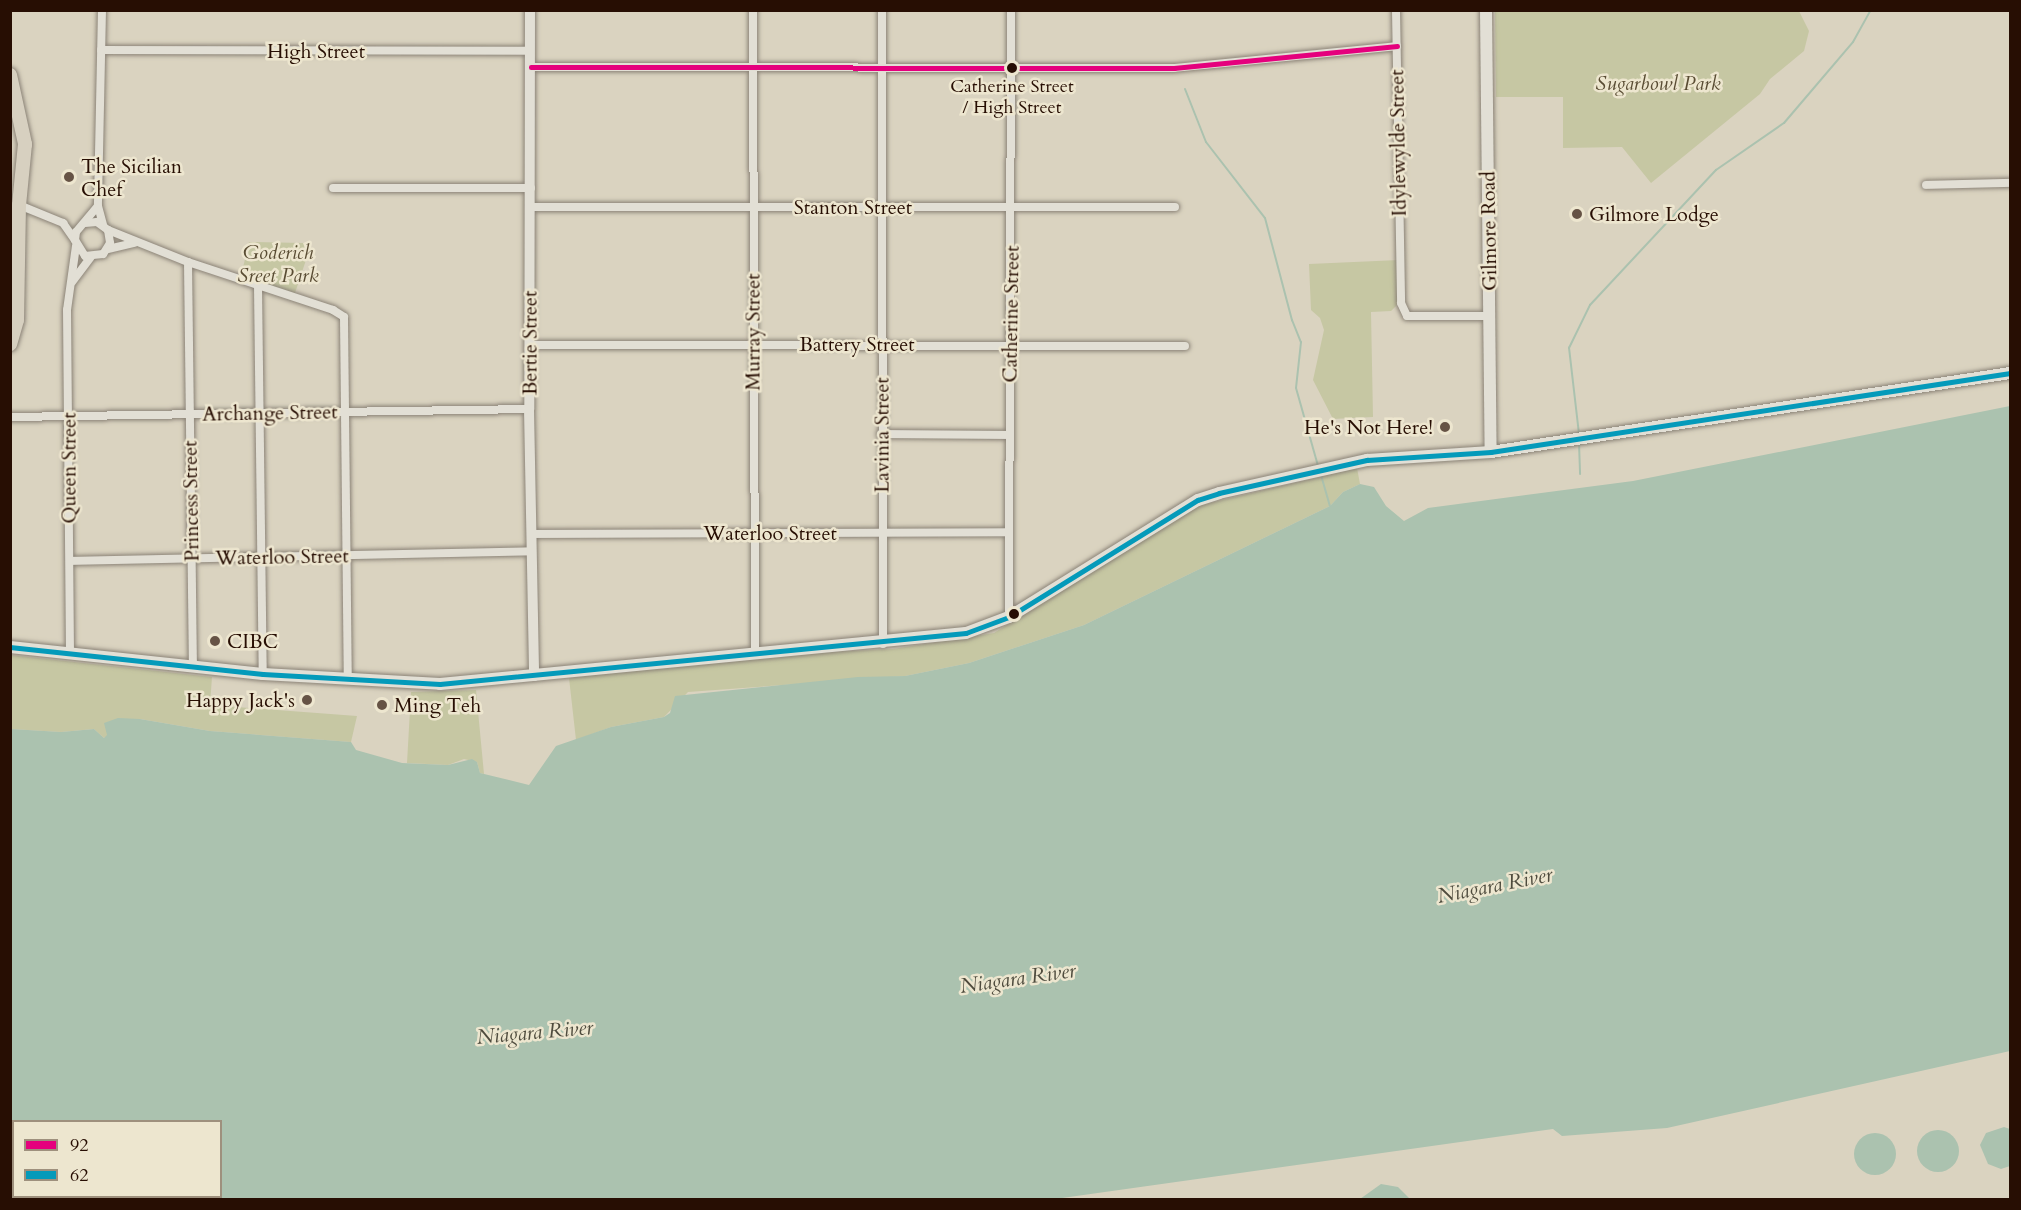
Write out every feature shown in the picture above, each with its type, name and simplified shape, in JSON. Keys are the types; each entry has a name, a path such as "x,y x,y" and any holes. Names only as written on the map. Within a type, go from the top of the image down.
{"highway":[{"path":"10,75 24,133 19,205 18,308 10,344"}],"main road":[{"name":"Gilmore Road","path":"1486,10 1491,452"},
{"path":"10,647 193,668 348,680 440,684 755,653 884,644 966,633 1009,616 1194,502 1219,493 1367,460 1491,452 2010,373"}],"street":[{"path":"102,10 98,206 106,228 108,249"},
{"name":"Bertie Street","path":"530,10 529,410 534,676"},
{"name":"Murray Street","path":"753,10 752,344 755,653"},
{"name":"Lavinia Street","path":"882,10 881,434 884,644"},
{"name":"Catherine Street","path":"1009,616 1009,435 1012,343 1011,10"},
{"name":"Idylewylde Street","path":"1396,10 1401,303 1407,316 1491,316"},
{"path":"531,67 1214,66 1396,46"},
{"name":"High Street","path":"101,50 531,51"},
{"path":"1926,185 2010,183"},
{"path":"333,188 531,188"},
{"path":"19,205 63,223 106,228 135,243 333,310 344,320 348,680"},
{"path":"75,243 83,224 98,206"},
{"name":"Stanton Street","path":"531,207 1175,207"},
{"path":"63,223 75,243 91,257 108,249 135,243"},
{"name":"Queen Street","path":"70,653 67,310 75,243"},
{"name":"Queen Street","path":"72,283 91,257"},
{"name":"Princess Street","path":"188,262 193,668"},
{"path":"258,286 263,674"},
{"name":"Battery Street","path":"530,345 1012,343 1185,346"},
{"name":"Archange Street","path":"10,417 529,410"},
{"path":"881,434 1009,435"},
{"name":"Waterloo Street","path":"531,534 1009,532"},
{"name":"Waterloo Street","path":"70,561 531,551"}],"green space":[{"name":"Sugarbowl Park","path":"1495,11 1799,11 1809,31 1804,51 1770,79 1760,94 1651,183 1622,147 1563,148 1563,97 1496,97"},
{"name":"Goderich Sreet Park","path":"249,242 304,243 306,260 295,293 241,276"},
{"path":"1399,260 1401,301 1391,311 1371,312 1373,417 1333,419 1313,380 1324,330 1320,318 1311,310 1309,264"},
{"path":"1357,468 1360,484 1343,492 1330,506 1084,625 969,663 905,676 688,692 664,717 611,727 576,740 569,678 764,655 893,649 994,633 1197,506"},
{"path":"10,655 212,677 210,705 357,716 351,742 210,731 140,719 104,738 94,729 61,732 11,729"},
{"path":"476,690 484,774 480,773 477,762 464,759 448,765 407,763 411,692"}],"water":[{"name":"Niagara River","path":"2010,406 2010,1051 1667,1128 1562,1136 1553,1129 1055,1199 11,1199 11,729 61,732 94,729 104,738 107,735 104,723 118,718 140,719 210,731 351,742 356,750 402,763 448,765 472,759 477,762 480,773 529,785 556,746 611,727 664,717 670,713 675,696 858,677 905,676 969,663 1084,625 1330,506 1343,492 1360,484 1374,487 1386,506 1404,521 1428,508 1633,481"},
{"path":"2004,1127 2010,1129 2010,1166 2001,1169 1988,1164 1980,1145 1986,1133"},
{"path":"1938,1130 1953,1136 1959,1151 1953,1166 1938,1172 1923,1166 1917,1151 1923,1136"},
{"path":"1875,1133 1890,1139 1896,1154 1890,1169 1875,1175 1860,1169 1854,1154 1860,1139"},
{"path":"1381,1184 1398,1187 1410,1199 1360,1199"}],"waterway":[{"path":"1579,434 1569,348 1590,305 1716,170 1784,123 1853,42 1871,10"},
{"path":"1185,89 1206,142 1265,218 1292,320 1301,342 1296,388 1318,466"},
{"path":"1579,443 1580,474"},
{"path":"1321,475 1330,506"}],"transit line":[{"name":"92","path":"531,67 1174,68 1397,46"},
{"name":"62","path":"10,647 263,674 440,684 966,633 1009,617 1198,500 1219,493 1367,460 1491,452 2010,373"}],"place":[{"name":"Catherine Street / High Street","path":"1012,68"},
{"name":"The Sicilian Chef","path":"69,177"},
{"name":"Gilmore Lodge","path":"1577,214"},
{"name":"He's Not Here!","path":"1445,427"},
{"name":"CIBC","path":"215,641"},
{"name":"Happy Jack's","path":"307,700"},
{"name":"Ming Teh","path":"382,705"}]}
